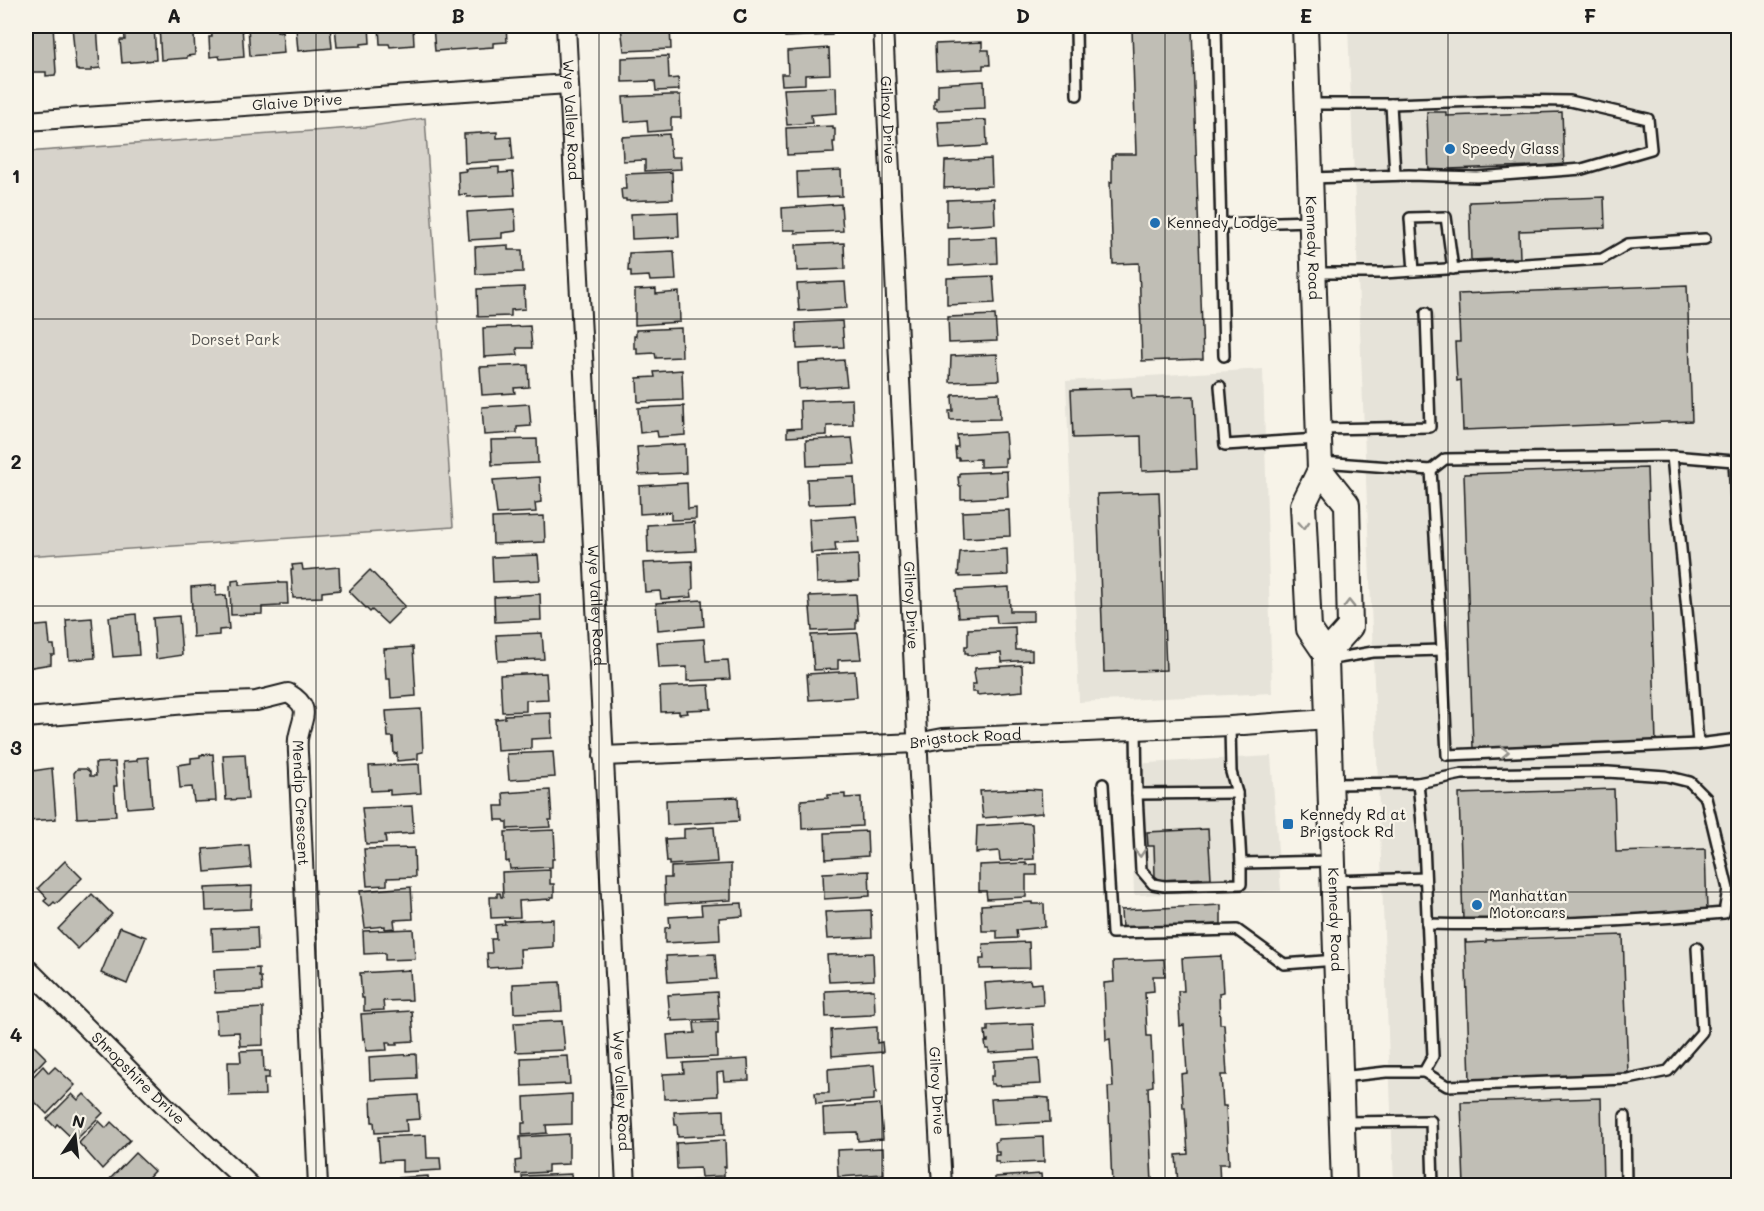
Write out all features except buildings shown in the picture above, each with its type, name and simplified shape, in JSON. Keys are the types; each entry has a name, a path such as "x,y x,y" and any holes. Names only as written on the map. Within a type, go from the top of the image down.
{"main road":[{"name":"Kennedy Road","path":"1305,26 1319,450 1303,505 1309,629 1326,657 1344,1185"},
{"path":"1319,450 1347,504 1350,627 1326,657"}],"street":[{"name":"Wye Valley Road","path":"566,26 626,1185"},
{"name":"Gilroy Drive","path":"883,26 942,1185"},
{"name":"Glaive Drive","path":"26,121 568,84"},
{"name":"Mendip Crescent","path":"26,718 198,703 256,701 288,693 299,700 305,715 298,739 318,1185"},
{"name":"Brigstock Road","path":"603,756 918,743 943,738 1230,726 1328,719"},
{"name":"Shropshire Drive","path":"26,967 163,1104 251,1185"}],"lane":[{"path":"1076,26 1077,95"},
{"path":"1216,26 1224,356"},
{"path":"1308,104 1570,101 1648,119 1651,149 1582,169 1477,177 1395,175 1310,178"},
{"path":"1391,104 1395,175"},
{"path":"1414,271 1410,218 1446,218 1453,269"},
{"path":"1221,224 1312,220"},
{"path":"1313,273 1383,273 1602,259 1628,244 1705,239"},
{"path":"1319,450 1430,427 1426,313"},
{"path":"1220,386 1225,445 1319,450 1431,470 1445,459 1672,456 1734,460 1738,535"},
{"path":"1672,456 1698,744"},
{"path":"1431,470 1447,755 1698,744 1738,739"},
{"path":"1326,657 1373,652 1442,650"},
{"path":"1136,729 1141,870 1153,884 1164,886 1241,884 1237,793 1231,772 1230,726"},
{"path":"1330,784 1418,783 1462,774 1608,772 1666,776 1690,782 1706,798 1728,889 1724,913 1660,919 1427,924"},
{"path":"1418,783 1433,1056 1424,1072"},
{"path":"1102,784 1112,933 1237,930 1284,964 1337,960"},
{"path":"1137,794 1237,793"},
{"path":"1241,863 1425,878"},
{"path":"1341,1077 1386,1072 1424,1072 1447,1086 1628,1079 1668,1071 1702,1032 1697,948"},
{"path":"1625,1116 1626,1185"},
{"path":"1342,1122 1431,1121 1432,1185"}],"shaded area":[{"path":"1348,26 1738,26 1738,1185 1394,1185"},
{"path":"1263,369 1272,693 1079,702 1066,381"},
{"path":"1271,756 1281,891 1134,895 1130,764"}],"green space":[{"name":"Dorset Park","path":"425,118 453,527 26,556 26,152 366,127"}],"place":[{"name":"Speedy Glass","path":"1450,149"},
{"name":"Kennedy Lodge","path":"1155,223"},
{"name":"Kennedy Rd at Brigstock Rd","path":"1288,824"},
{"name":"Manhattan Motorcars","path":"1477,905"}]}
